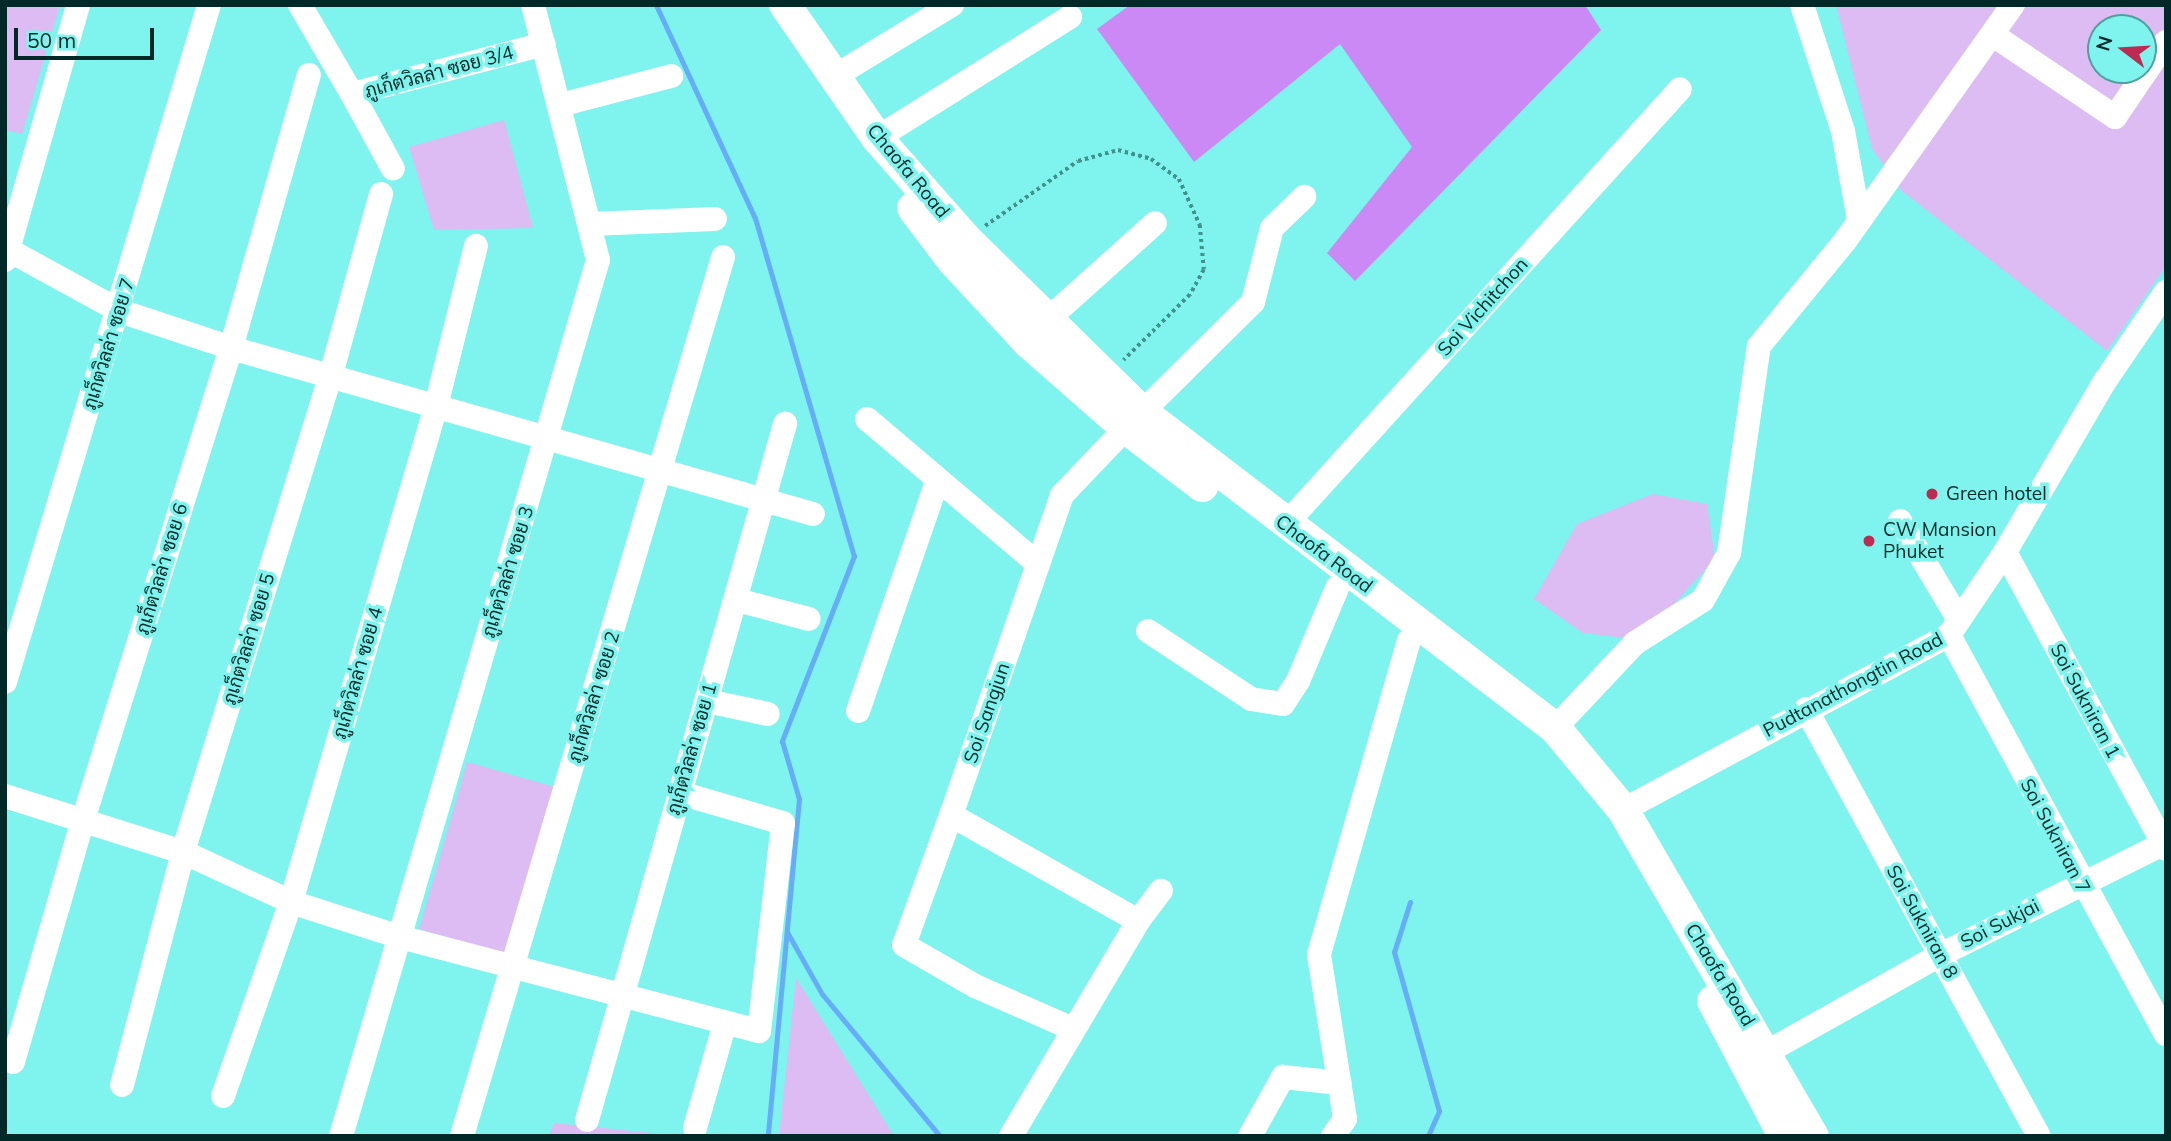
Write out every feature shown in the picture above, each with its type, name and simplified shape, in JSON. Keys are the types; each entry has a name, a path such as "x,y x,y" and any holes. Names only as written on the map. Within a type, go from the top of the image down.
{"main road":[{"name":"Chaofa Road","path":"766,5 819,83 954,261 1028,342 1285,525 1555,728 1623,810 1767,1052 1813,1136"},
{"name":"Chaofa Road","path":"785,5 877,138 984,259 1046,320 1134,420 1336,588 1544,742 1614,819 1784,1136"}],"street":[{"path":"79,5 6,252 120,311 231,348 813,514"},
{"name":"ภูเก็ตวิลล่า ซอย 7","path":"5,682 120,311 209,5"},
{"name":"ภูเก็ตวิลล่า ซอย 3/4","path":"300,5 352,94 544,44"},
{"name":"ภูเก็ตวิลล่า ซอย 3","path":"341,1136 548,439 598,260 533,5"},
{"path":"835,76 952,5"},
{"path":"1802,5 1843,131 1859,220"},
{"path":"1555,728 1635,643 1703,600 1729,553 1759,346 1859,220 2013,5"},
{"path":"877,138 1070,17"},
{"path":"1993,35 2115,117 2166,42"},
{"name":"ภูเก็ตวิลล่า ซอย 6","path":"13,1062 82,820 231,348 309,75"},
{"path":"559,105 671,76"},
{"name":"Soi Vichitchon","path":"1285,525 1680,89"},
{"path":"352,94 393,169"},
{"name":"ภูเก็ตวิลล่า ซอย 5","path":"122,1086 183,852 330,378 381,194"},
{"name":"Soi Sangjun","path":"1073,1029 975,986 904,945 1062,495 1253,302 1272,228 1304,197"},
{"path":"590,224 715,219"},
{"path":"1046,320 1155,223"},
{"name":"ภูเก็ตวิลล่า ซอย 4","path":"223,1096 291,902 436,407 476,246"},
{"name":"ภูเก็ตวิลล่า ซอย 2","path":"462,1136 723,257"},
{"name":"Pudtanathongtin Road","path":"1623,810 1954,627 2005,552 2105,382 2166,292"},
{"path":"867,419 1038,564"},
{"name":"ภูเก็ตวิลล่า ซอย 1","path":"587,1120 619,998 766,501 785,424"},
{"path":"858,711 937,481"},
{"name":"Soi Sukniran 7","path":"1900,521 2080,883 2166,1034"},
{"name":"Soi Sukniran 1","path":"2005,552 2164,846"},
{"path":"1148,631 1251,699 1283,704 1298,681 1336,588"},
{"path":"737,600 809,619"},
{"path":"1334,1136 1345,1119 1319,954 1409,641"},
{"path":"707,701 768,714"},
{"name":"Soi Sukniran 8","path":"1806,709 2039,1136"},
{"path":"5,796 183,852 291,902 400,937 512,970 759,1031 783,823 680,793"},
{"path":"951,816 1138,921"},
{"name":"Soi Sukjai","path":"1767,1052 1940,955 2080,883 2164,846"},
{"path":"1011,1136 1138,921 1161,891"},
{"path":"695,1128 725,1023"},
{"path":"1250,1136 1283,1077 1340,1083"}],"shaded area":[{"path":"5,5 60,5 22,134 5,130"},
{"path":"1130,5 1585,5 1601,30 1355,281 1327,253 1412,147 1340,44 1194,162 1097,29"},
{"path":"1836,5 2166,5 2166,266 2107,351 1902,191 1872,149"},
{"path":"504,120 533,228 434,230 409,147"},
{"path":"1653,494 1707,504 1715,559 1663,616 1625,638 1583,633 1534,599 1577,524"},
{"path":"467,762 555,787 507,955 419,929"},
{"path":"796,978 894,1136 779,1136"},
{"path":"554,1123 681,1136 549,1136"}],"waterway":[{"path":"656,5 755,218 854,556 782,741 799,799 768,1136"},
{"path":"1410,902 1394,952 1439,1111 1428,1136"},
{"path":"787,932 822,994 940,1136"}],"place":[{"name":"Green hotel","path":"1932,494"},
{"name":"CW Mansion Phuket","path":"1869,541"}]}
